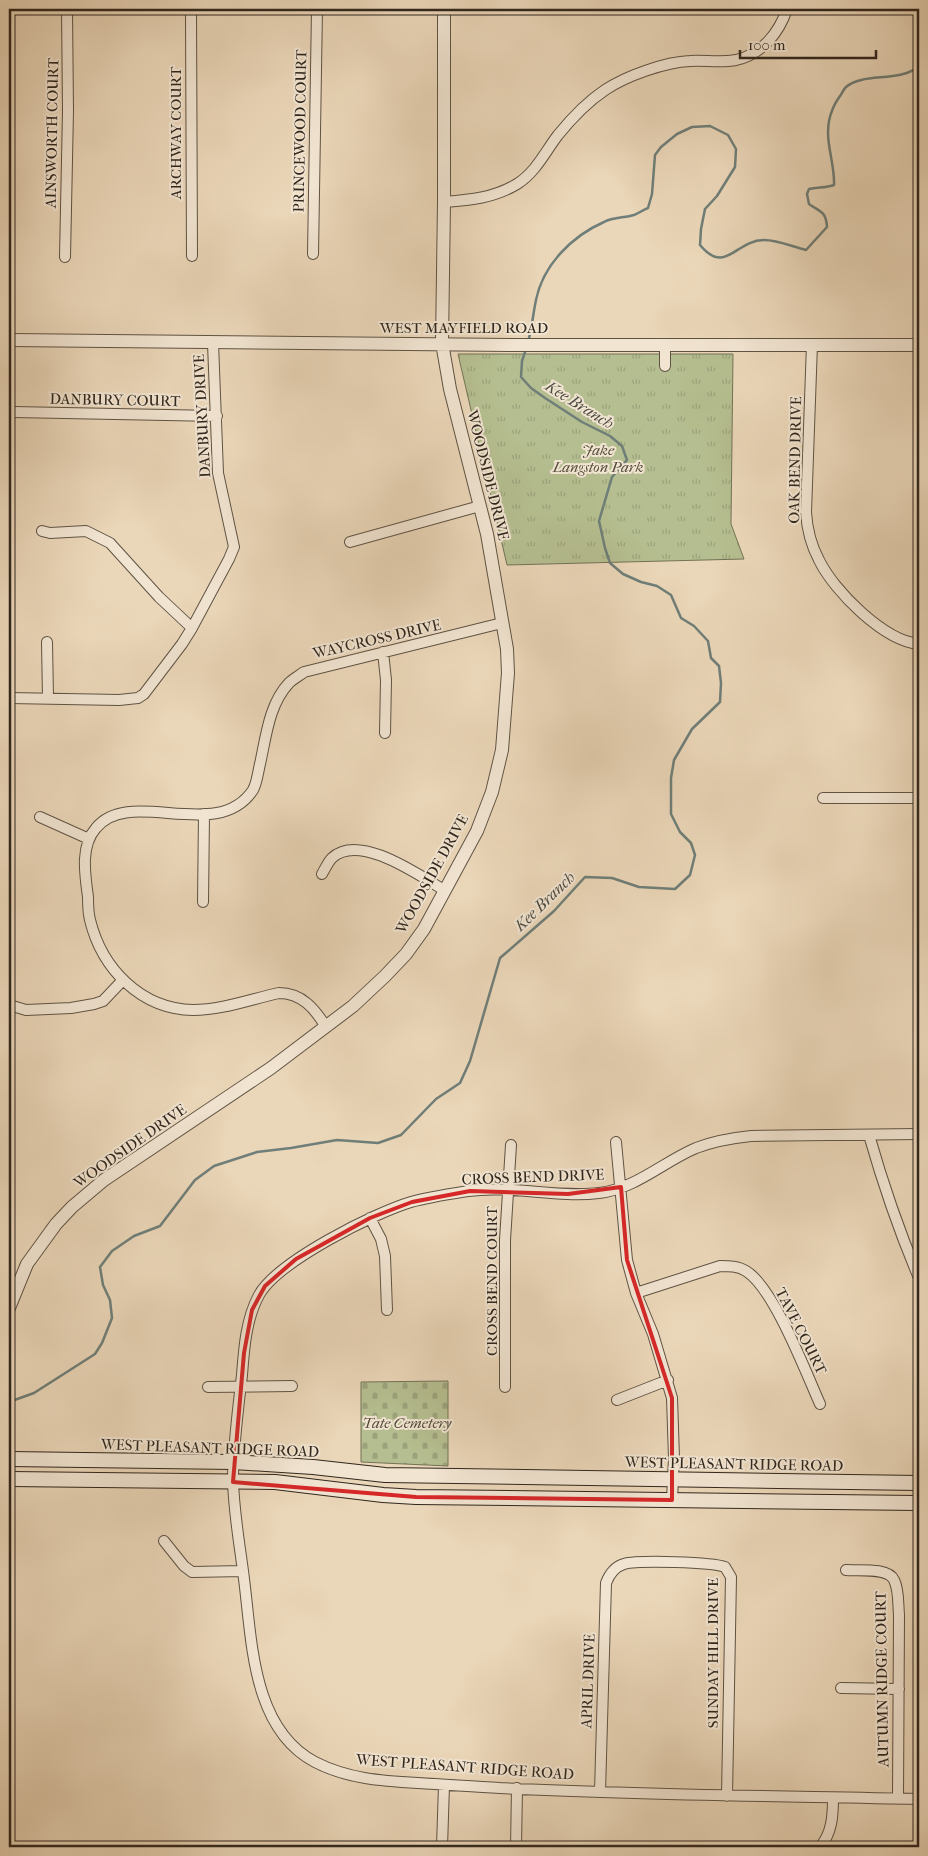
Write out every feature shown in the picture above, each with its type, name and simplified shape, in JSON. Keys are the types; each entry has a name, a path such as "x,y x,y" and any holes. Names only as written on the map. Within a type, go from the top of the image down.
{"main road":[{"name":"WEST PLEASANT RIDGE ROAD","path":"9,1459 234,1462 313,1467 385,1475 919,1483"},
{"path":"9,1479 275,1482 383,1495 416,1497 919,1503"}],"street":[{"name":"AINSWORTH COURT","path":"65,257 68,111 67,9"},
{"name":"ARCHWAY COURT","path":"191,9 192,256"},
{"name":"PRINCEWOOD COURT","path":"313,254 317,9"},
{"name":"WOODSIDE DRIVE","path":"9,1308 27,1264 56,1224 72,1207 104,1180 272,1068 353,1006 406,954 424,929 477,831 492,792 502,750 508,673 507,649 480,506 450,390 442,343 444,9"},
{"path":"444,202 477,200 498,194 518,183 539,165 558,135 575,116 604,90 629,78 674,63 689,60 736,60 753,53 764,46 777,31 787,9"},
{"name":"WEST MAYFIELD ROAD","path":"9,340 516,345 919,344"},
{"name":"DANBURY DRIVE","path":"9,698 119,700 138,698 144,694 192,628 234,546 218,473 217,416 212,342"},
{"name":"OAK BEND DRIVE","path":"812,344 806,512 807,526 814,549 827,573 868,618 880,628 895,636 919,644"},
{"path":"665,345 665,366"},
{"name":"DANBURY COURT","path":"13,412 217,416"},
{"path":"350,542 480,506"},
{"path":"42,531 50,533 86,531 110,543 159,597 192,628"},
{"name":"WAYCROSS DRIVE","path":"88,838 105,819 116,814 130,812 204,814 236,808 254,789 270,717 278,699 289,683 304,672 502,623"},
{"path":"47,642 48,698"},
{"path":"383,652 386,680 384,733"},
{"path":"824,798 919,798"},
{"path":"203,902 204,814"},
{"path":"40,816 88,838 85,868 90,920 100,945 122,981 138,994 167,1005 193,1010 207,1009 286,993 296,996 313,1008 326,1027"},
{"path":"322,874 332,858 339,853 365,851 386,856 444,890"},
{"path":"9,1005 26,1010 71,1008 94,1004 102,1001 122,981"},
{"name":"CROSS BEND DRIVE","path":"234,1482 241,1386 252,1310 265,1286 273,1276 296,1259 370,1218 412,1202 470,1191 568,1194 602,1192 621,1187 695,1148 724,1139 752,1136 919,1134"},
{"path":"868,1135 899,1231 919,1278"},
{"path":"616,1142 627,1260 636,1293 653,1334 668,1380 674,1420 672,1500"},
{"name":"CROSS BEND COURT","path":"505,1387 504,1303 511,1145"},
{"path":"370,1218 381,1239 385,1256 388,1310"},
{"name":"TAVE COURT","path":"636,1293 720,1266 732,1266 746,1271 759,1283 772,1303 794,1344 820,1404"},
{"path":"618,1400 668,1380"},
{"path":"208,1387 292,1386"},
{"name":"WEST PLEASANT RIDGE ROAD","path":"234,1482 236,1529 244,1570 258,1676 269,1714 286,1740 303,1755 332,1771 363,1780 444,1785 600,1792 919,1800"},
{"path":"164,1541 184,1566 192,1572 244,1570"},
{"name":"SUNDAY HILL DRIVE","path":"612,1572 624,1564 644,1562 719,1564 730,1572 732,1607 727,1796"},
{"name":"AUTUMN RIDGE COURT","path":"846,1570 882,1571 895,1580 898,1615 898,1799"},
{"name":"APRIL DRIVE","path":"600,1792 606,1583 612,1572"},
{"path":"841,1688 898,1689"},
{"path":"442,1847 444,1785"},
{"path":"516,1847 517,1788"},
{"path":"820,1847 831,1827 833,1798"}],"highlighted area":[{"path":"621,1187 627,1260 672,1398 672,1500 416,1497 233,1482 244,1353 252,1310 265,1286 296,1259 370,1218 412,1202 470,1191 568,1194"}],"green space":[{"name":"Jake Langston Park","path":"458,354 733,354 731,524 744,559 507,565"},
{"name":"Tate Cemetery","path":"448,1381 448,1466 361,1462 361,1382"}],"waterway":[{"name":"Kee Branch","path":"528,342 536,300 545,275 552,264 570,244 592,228 608,220 634,215 648,208 652,194 655,155 661,147 677,134 692,127 710,126 728,135 736,149 735,167 717,196 705,209 700,245 709,254 717,257 731,254 754,241 764,240 780,242 806,250 827,227 824,215 809,204 807,194 809,189 834,185 828,129 836,102 845,88 853,82 902,74 919,66"},
{"name":"Kee Branch","path":"9,1402 34,1393 95,1354 102,1343 112,1318 110,1300 103,1285 100,1267 112,1251 134,1236 160,1226 195,1180 214,1166 257,1152 337,1140 378,1143 401,1135 436,1099 460,1083 470,1061 500,958 554,911 585,877 612,878 639,887 675,889 690,875 695,855 691,843 680,832 671,814 671,778 674,760 692,729 720,702 721,683 719,666 711,658 708,641 694,626 681,618 671,595 657,586 641,582 623,574 610,563 599,521 612,477 627,460 622,446 610,436 582,422 531,388 521,377 522,361 526,349"}]}
